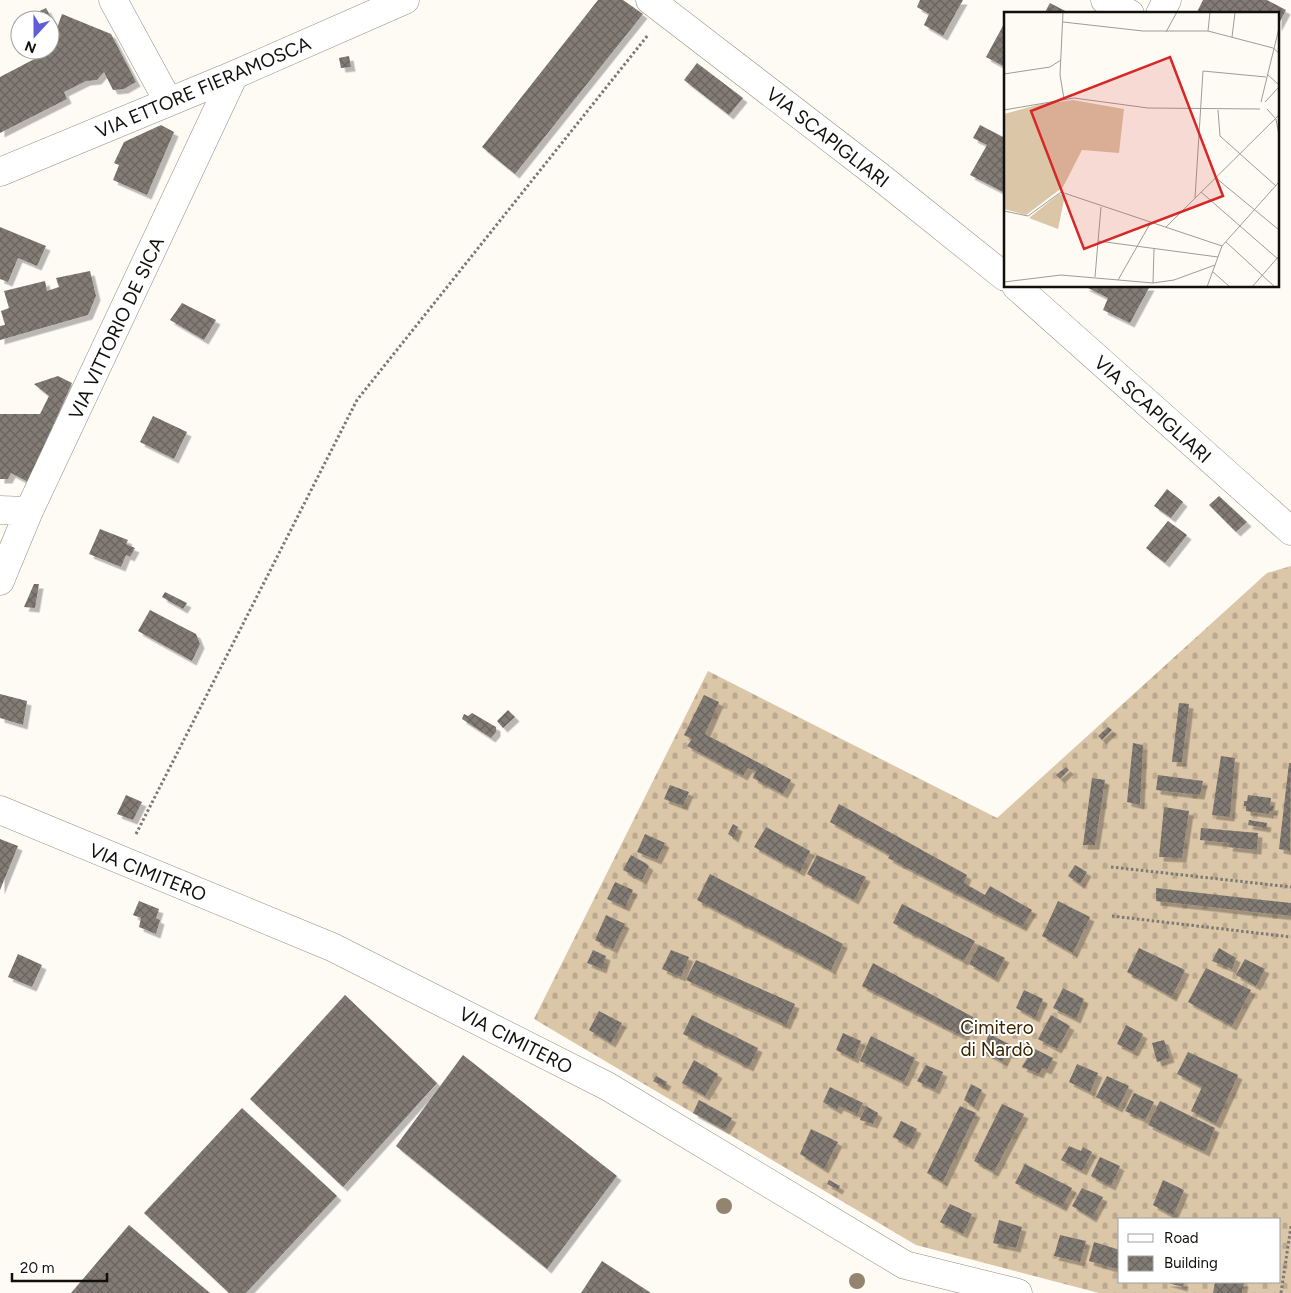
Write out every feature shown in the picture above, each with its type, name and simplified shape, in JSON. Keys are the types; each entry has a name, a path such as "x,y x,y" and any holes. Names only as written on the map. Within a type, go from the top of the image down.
{"street":[{"path":"113,0 168,101"},
{"name":"VIA ETTORE FIERAMOSCA","path":"0,171 168,101 234,76 405,0"},
{"path":"1105,0 1126,12"},
{"path":"1161,12 1167,0"},
{"name":"VIA SCAPIGLIARI","path":"666,4 1004,275"},
{"name":"VIA VITTORIO DE SICA","path":"0,581 29,511 234,76"},
{"name":"VIA SCAPIGLIARI","path":"1019,288 1291,531"},
{"path":"0,510 29,511"},
{"name":"VIA CIMITERO","path":"0,810 332,947 607,1086 905,1265 987,1290 1018,1293"}],"path":[{"path":"122,861 357,400 666,4"},
{"path":"1111,867 1291,887"},
{"path":"1112,916 1291,937"},
{"path":"1281,1293 1291,1226"}],"green space":[{"name":"Cimitero di Nardò","path":"1291,566 1291,1293 1099,1293 916,1245 534,1019 708,671 997,818 1267,573"}],"building":[{"path":"598,0 623,0 643,14 515,174 482,147"},
{"path":"920,0 963,0 943,36 924,25 929,14 917,7"},
{"path":"1203,0 1267,0 1286,10 1278,25 1278,12 1197,12"},
{"path":"1050,3 1067,12 1045,12"},
{"path":"62,14 111,34 136,82 124,89 113,90 104,72 97,80 86,81 64,92 67,99 0,133 0,77 33,60 60,60 60,20"},
{"path":"1004,24 1004,66 986,57"},
{"path":"349,56 351,67 341,68 339,58"},
{"path":"697,63 743,98 729,115 684,80"},
{"path":"161,125 174,132 147,195 113,180 119,165 114,163 124,142"},
{"path":"980,125 1004,137 1004,192 970,175 987,145 973,138"},
{"path":"0,227 46,246 37,266 18,258 8,282 0,279"},
{"path":"90,271 96,296 88,315 0,340 0,326 5,325 1,311 9,308 4,291 45,281 47,291 59,287 56,278"},
{"path":"1088,288 1149,288 1130,323 1103,310 1108,298"},
{"path":"182,303 216,320 204,340 170,320"},
{"path":"58,376 72,383 28,482 11,473 8,479 0,479 0,414 40,414 49,396 34,384"},
{"path":"153,416 187,432 174,459 140,442"},
{"path":"1167,489 1183,502 1171,518 1154,506"},
{"path":"1219,496 1247,522 1236,532 1209,505"},
{"path":"1168,521 1187,535 1165,563 1146,548"},
{"path":"100,529 128,540 126,544 135,548 130,557 126,555 121,567 89,554"},
{"path":"34,584 39,584 35,608 24,607"},
{"path":"165,592 187,603 183,609 162,597"},
{"path":"150,610 196,634 200,644 192,661 138,631"},
{"path":"0,694 27,701 23,725 0,718"},
{"path":"704,695 719,702 705,734 791,780 783,794 753,778 756,771 748,768 743,776 687,746 692,739 684,735"},
{"path":"1179,703 1189,704 1182,762 1172,762"},
{"path":"508,710 515,717 503,728 497,721"},
{"path":"472,713 496,727 496,732 491,738 462,719 464,714 468,716"},
{"path":"1108,727 1112,730 1102,740 1098,736"},
{"path":"1133,743 1143,745 1140,805 1127,802"},
{"path":"1221,756 1235,758 1230,817 1212,815"},
{"path":"1289,763 1291,763 1290,851 1279,849"},
{"path":"1066,767 1069,770 1060,779 1056,775"},
{"path":"1158,775 1203,781 1200,795 1156,790"},
{"path":"1092,778 1105,780 1095,845 1083,845"},
{"path":"670,785 689,792 683,806 664,799"},
{"path":"126,795 142,802 133,820 117,814"},
{"path":"1248,795 1271,798 1270,806 1274,806 1273,811 1269,811 1269,814 1246,811 1244,801 1247,801"},
{"path":"839,804 967,875 964,883 985,895 990,886 1032,910 1022,927 888,858 890,855 830,822"},
{"path":"1164,807 1189,811 1182,858 1159,857"},
{"path":"1249,820 1267,823 1266,828 1248,825"},
{"path":"733,824 738,827 734,838 728,834"},
{"path":"766,827 810,851 800,872 754,847"},
{"path":"1201,828 1258,833 1257,850 1228,847 1229,843 1200,840"},
{"path":"645,834 665,843 657,860 637,852"},
{"path":"0,839 18,846 0,890"},
{"path":"631,855 649,866 642,880 623,870"},
{"path":"817,855 866,877 854,900 807,874"},
{"path":"1075,865 1087,872 1080,884 1068,876"},
{"path":"710,874 843,944 831,970 697,900"},
{"path":"615,882 633,890 625,907 607,899"},
{"path":"1156,888 1291,903 1291,916 1156,901"},
{"path":"139,901 159,909 156,918 160,920 156,934 139,927 141,918 133,915"},
{"path":"1058,901 1090,917 1073,953 1042,936"},
{"path":"902,904 975,941 964,961 893,923"},
{"path":"606,915 625,924 613,949 595,940"},
{"path":"979,945 1005,958 994,978 969,964"},
{"path":"1139,948 1185,970 1172,997 1127,972"},
{"path":"1219,948 1236,958 1232,969 1212,961"},
{"path":"593,950 606,956 602,969 587,963"},
{"path":"671,950 689,957 681,977 662,969"},
{"path":"18,954 42,965 32,987 8,977"},
{"path":"1245,959 1265,969 1256,986 1236,975"},
{"path":"696,960 795,1004 786,1025 686,980"},
{"path":"873,963 973,1017 964,1037 862,986"},
{"path":"1206,968 1251,990 1232,1026 1188,1002"},
{"path":"1063,988 1084,999 1076,1019 1053,1008"},
{"path":"1024,990 1043,999 1035,1018 1016,1008"},
{"path":"345,995 437,1083 343,1187 250,1099"},
{"path":"599,1011 622,1023 611,1043 589,1030"},
{"path":"692,1015 758,1048 749,1067 683,1034"},
{"path":"1051,1015 1070,1026 1057,1049 1038,1039"},
{"path":"1126,1025 1143,1034 1134,1052 1117,1044"},
{"path":"843,1033 861,1041 854,1059 836,1050"},
{"path":"989,1034 1011,1045 1003,1062 982,1051"},
{"path":"871,1036 915,1058 904,1082 860,1061"},
{"path":"1164,1040 1170,1058 1157,1062 1152,1043"},
{"path":"1033,1048 1053,1058 1047,1070 1042,1068 1039,1074 1022,1067"},
{"path":"1188,1052 1238,1075 1216,1124 1191,1111 1202,1087 1177,1074"},
{"path":"463,1055 617,1176 547,1269 396,1146"},
{"path":"694,1060 718,1074 705,1096 682,1083"},
{"path":"1077,1064 1098,1073 1090,1092 1069,1082"},
{"path":"926,1065 943,1072 935,1090 917,1081"},
{"path":"656,1076 667,1082 664,1087 653,1081"},
{"path":"1107,1076 1129,1086 1118,1108 1096,1097"},
{"path":"971,1084 982,1090 974,1107 964,1100"},
{"path":"830,1087 863,1103 857,1114 839,1106 837,1110 823,1102"},
{"path":"1134,1093 1154,1102 1145,1120 1125,1111"},
{"path":"699,1100 732,1118 725,1130 693,1113"},
{"path":"1160,1101 1215,1128 1205,1152 1148,1125"},
{"path":"1002,1104 1024,1114 994,1172 974,1161"},
{"path":"866,1106 878,1113 873,1124 860,1120"},
{"path":"960,1106 976,1113 943,1182 927,1173"},
{"path":"242,1108 337,1196 246,1293 229,1293 144,1213"},
{"path":"901,1121 917,1129 909,1145 893,1137"},
{"path":"811,1129 838,1142 824,1169 800,1154"},
{"path":"1069,1146 1081,1151 1083,1147 1092,1152 1082,1171 1061,1160"},
{"path":"1100,1157 1120,1166 1111,1186 1091,1176"},
{"path":"1025,1164 1072,1188 1062,1207 1015,1183"},
{"path":"829,1180 840,1186 838,1190 827,1184"},
{"path":"1163,1180 1184,1190 1173,1216 1153,1205"},
{"path":"1082,1188 1103,1197 1092,1218 1072,1206"},
{"path":"950,1204 972,1214 963,1234 940,1222"},
{"path":"999,1220 1022,1227 1016,1248 993,1243"},
{"path":"129,1225 210,1293 71,1293"},
{"path":"1060,1235 1086,1241 1080,1262 1054,1256"},
{"path":"1094,1242 1118,1249 1118,1269 1089,1261"},
{"path":"602,1261 651,1293 581,1293"},
{"path":"1169,1283 1184,1283 1183,1287"},
{"path":"1215,1283 1244,1283 1242,1293 1213,1293"}]}
